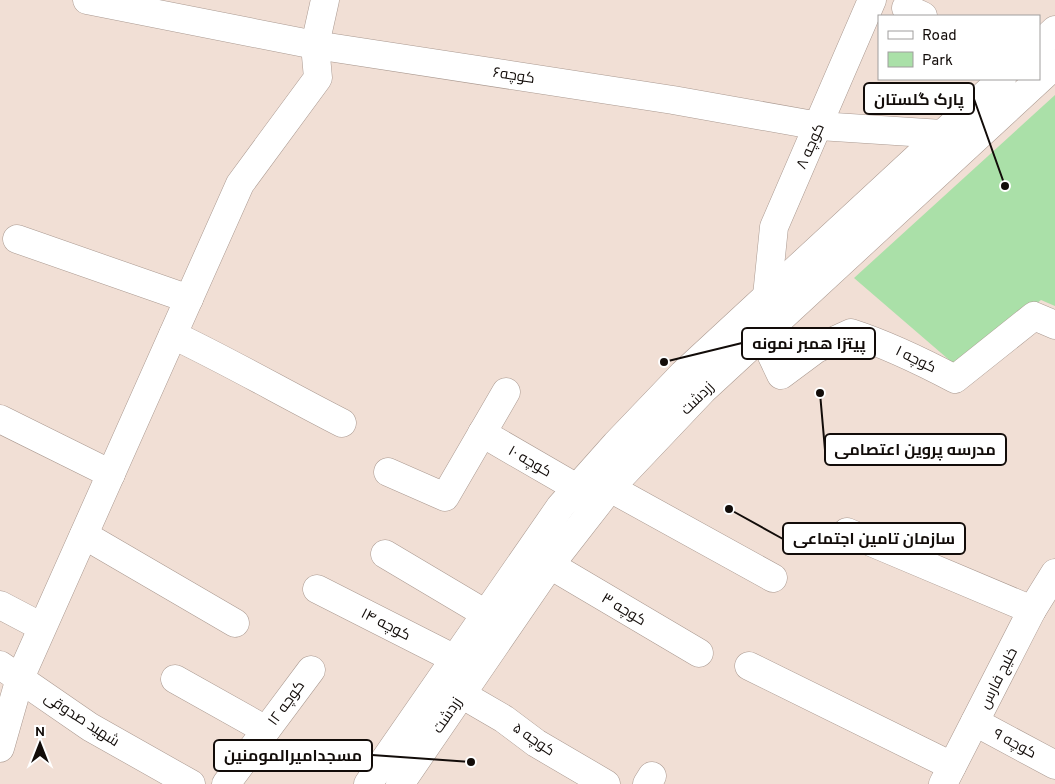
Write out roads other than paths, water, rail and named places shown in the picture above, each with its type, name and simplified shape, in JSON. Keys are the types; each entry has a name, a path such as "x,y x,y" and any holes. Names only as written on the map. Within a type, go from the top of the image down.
{"street":[{"name":"کوچه۶","path":"87,0 316,45 673,100 819,126 942,134"},
{"path":"0,748 10,671 42,627 240,184 318,78 316,45 324,0"},
{"name":"کوچه ۸","path":"767,296 774,227 872,0"},
{"path":"1040,44 1055,30"},
{"path":"1040,46 1055,64"},
{"name":"زردشت","path":"1040,78 1055,64"},
{"name":"زردشت","path":"368,784 560,507 577,488 683,374 1001,80"},
{"name":"زردشت","path":"400,784 550,565 610,488 703,390 1038,80"},
{"path":"18,239 189,299"},
{"name":"کوچه ۱","path":"762,335 781,375 816,349 851,333 878,341 955,379 1034,316 1055,325"},
{"path":"173,335 342,422"},
{"path":"388,472 445,497 506,392"},
{"path":"0,419 111,474"},
{"name":"کوچه ۱۰","path":"482,433 577,488"},
{"path":"610,488 773,578"},
{"path":"847,532 1032,610"},
{"path":"84,535 236,623"},
{"path":"385,554 486,614"},
{"name":"کوچه ۳","path":"550,565 699,653"},
{"name":"خلیج فارس","path":"948,775 1032,610 1055,573"},
{"name":"کوچه ۱۴","path":"317,588 455,659"},
{"path":"0,605 42,627"},
{"path":"749,666 948,775"},
{"name":"کوچه ۱۲","path":"226,784 310,670"},
{"name":"شهید صدوقی","path":"10,671 90,727 191,784"},
{"path":"175,679 266,730"},
{"name":"کوچه ۵","path":"461,694 606,784"},
{"name":"کوچه ۹","path":"975,722 1055,765"}],"place":[{"name":"پارک گلستان","path":"1005,186"},
{"name":"پیتزا همبر نمونه","path":"664,362"},
{"name":"مدرسه پروین اعتصامی","path":"820,393"},
{"name":"سازمان تامین اجتماعی","path":"729,509"},
{"name":"مسجدامیرالمومنین","path":"471,762"}]}
